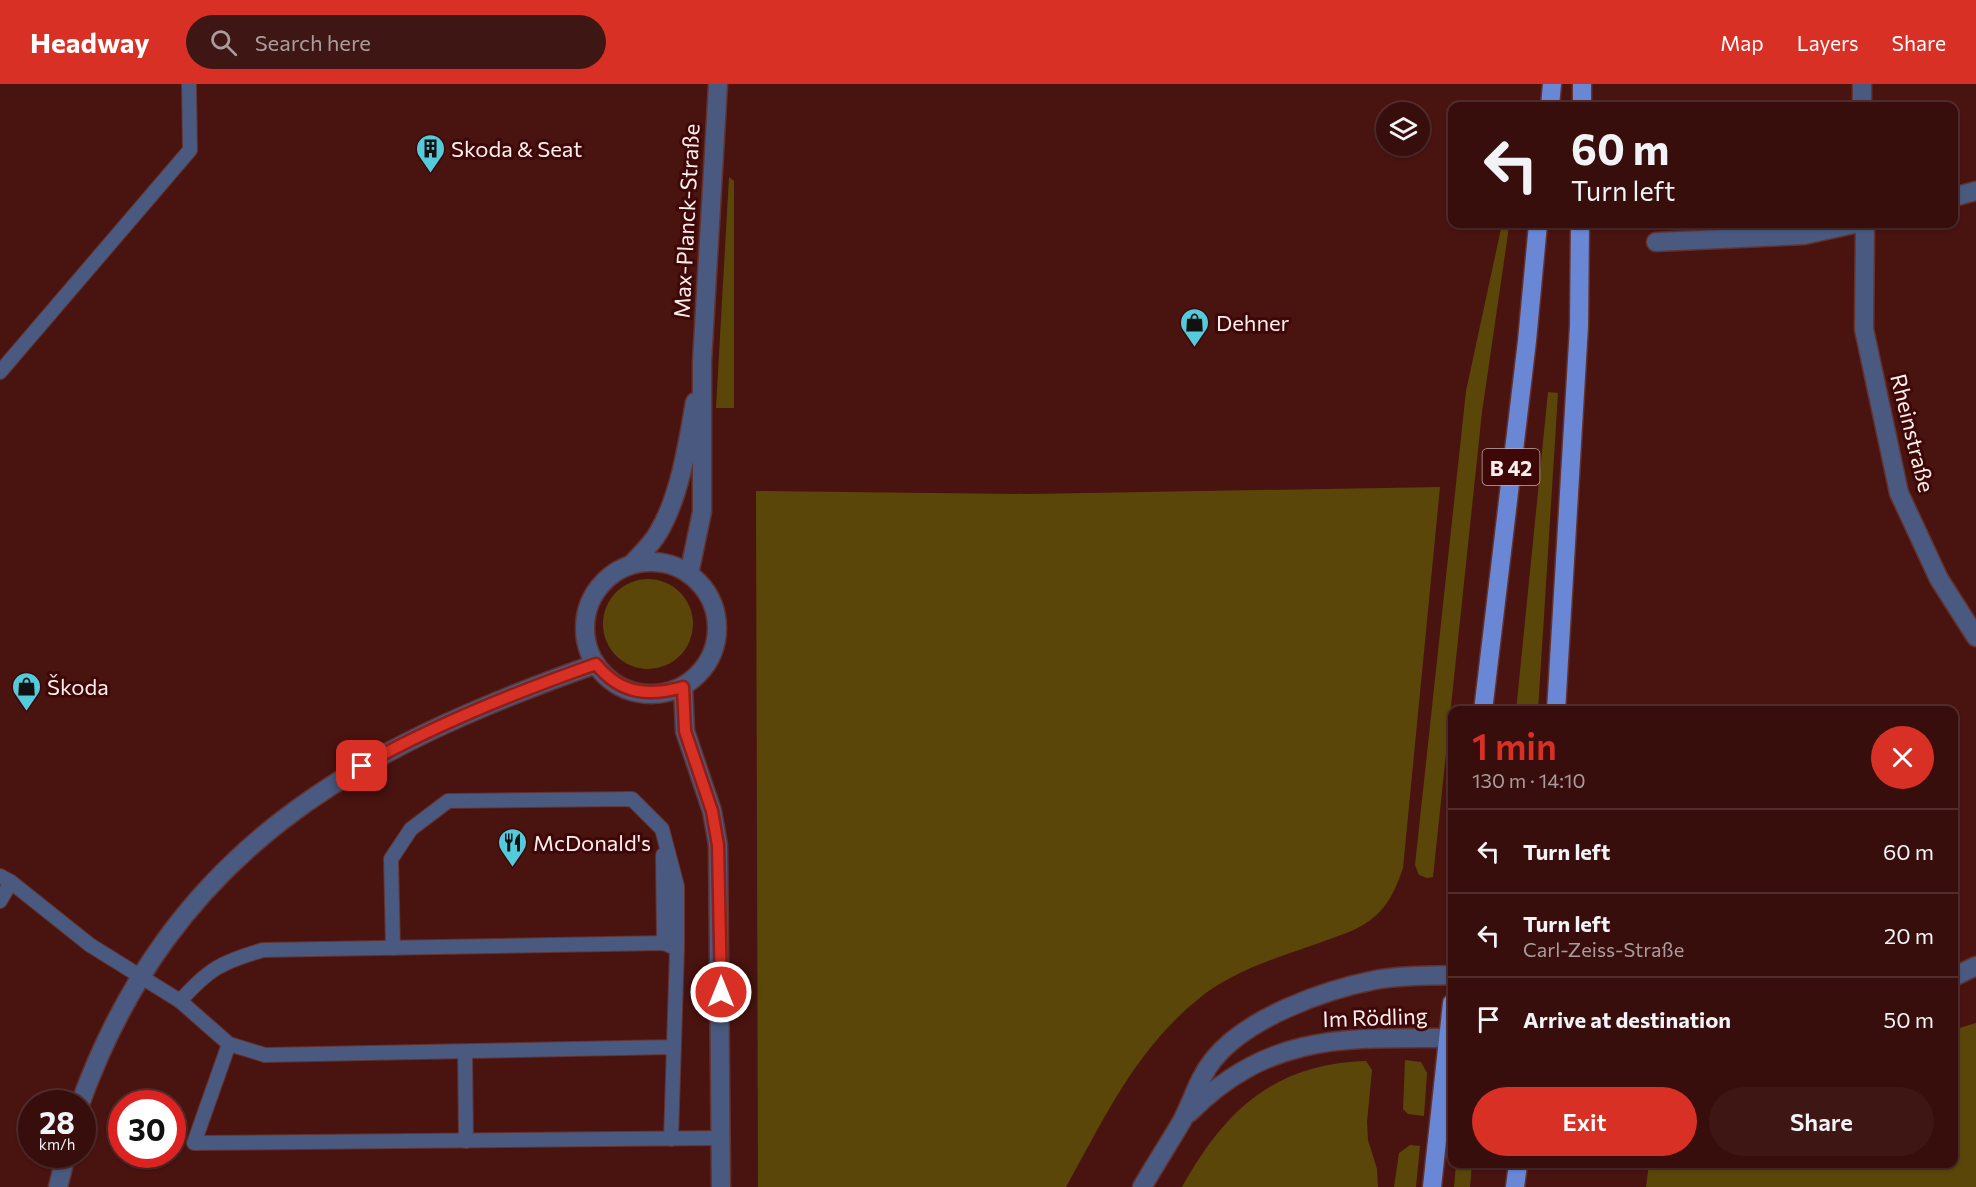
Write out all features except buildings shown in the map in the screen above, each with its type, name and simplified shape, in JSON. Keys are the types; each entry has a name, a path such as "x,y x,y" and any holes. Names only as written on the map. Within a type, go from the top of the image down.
{"main road":[{"path":"1550,102 1552,84"},
{"path":"1581,102 1582,84"},
{"name":"B 42","path":"1485,706 1527,341 1538,228"},
{"name":"B 42","path":"1556,706 1579,326 1580,228"},
{"path":"1432,1187 1448,1055"},
{"path":"1515,1187 1517,1168"}],"street":[{"name":"Max-Planck-Straße","path":"689,574 702,512 702,362 718,84"},
{"path":"1862,84 1862,102"},
{"path":"1958,196 1976,191"},
{"path":"1656,242 1804,235 1836,228"},
{"name":"Rheinstraße","path":"1865,228 1864,329 1899,493 1939,579 1976,637"},
{"name":"Max-Planck-Straße","path":"631,565 658,533 671,502 686,448 702,362"},
{"path":"661,562 689,574 704,588 714,606 717,626 715,645 706,664 683,687 661,693 631,690 605,675 588,648 585,631 592,597 602,583 615,572 631,565 661,562"},
{"path":"85,1090 103,1045 141,976 207,888 243,851 307,800 353,771 420,736 543,682 596,664"},
{"path":"683,687 685,731 712,811 718,845 721,1187"},
{"path":"1958,964 1976,966"},
{"path":"1958,975 1976,966"},
{"name":"Im Rödling","path":"1142,1187 1183,1118 1196,1088 1214,1059 1256,1025 1316,997 1348,986 1400,977 1448,975"},
{"name":"Im Rödling","path":"1183,1118 1212,1089 1235,1073 1285,1051 1336,1040 1448,1038"},
{"path":"58,1187 63,1168"}],"lane":[{"path":"0,372 190,150 189,84"},
{"path":"393,948 391,859 411,829 448,801 632,799 662,829 677,886 670,946 671,1139"},
{"path":"0,901 5,879 90,945 180,1001 229,1044 265,1056 672,1047"},
{"path":"180,1001 198,981 226,960 263,950 670,946"},
{"path":"229,1044 194,1143 721,1138"},
{"path":"465,1052 466,1141"}],"shaded area":[{"path":"729,177 734,181 734,408 716,408"},
{"path":"1501,228 1508,228 1482,412 1451,706 1448,706 1448,735 1433,877 1427,878 1419,875 1415,865 1466,391"},
{"path":"1548,392 1558,393 1538,706 1517,706"},
{"path":"1440,487 1403,868 1394,890 1376,916 1351,931 1239,973 1196,1001 1174,1021 1138,1064 1122,1087 1066,1187 758,1187 756,491 1029,494"},
{"path":"648,579 665,582 680,592 690,607 693,624 690,641 680,656 665,666 648,669 631,666 616,656 606,641 603,624 606,607 616,592 631,582"},
{"path":"1976,1023 1976,1187 1646,1187 1648,1168 1958,1168 1958,1028"},
{"path":"1405,1060 1421,1062 1427,1073 1424,1116 1408,1114 1403,1109"},
{"path":"1366,1061 1372,1070 1367,1122 1368,1140 1377,1169 1378,1187 1182,1187 1216,1135 1256,1096 1304,1071 1333,1064"},
{"path":"1410,1145 1420,1146 1416,1187 1394,1187 1399,1153"},
{"path":"1456,1168 1472,1168 1470,1187 1454,1187"}],"place":[{"name":"Skoda & Seat","path":"430,174"},
{"name":"Dehner","path":"1195,348"},
{"name":"Škoda","path":"26,712"},
{"name":"McDonald's","path":"512,868"}],"route":[{"path":"362,766 473,712 543,682 596,664 605,675 631,690 661,693 683,687 685,731 712,811 718,845 721,992"}]}
